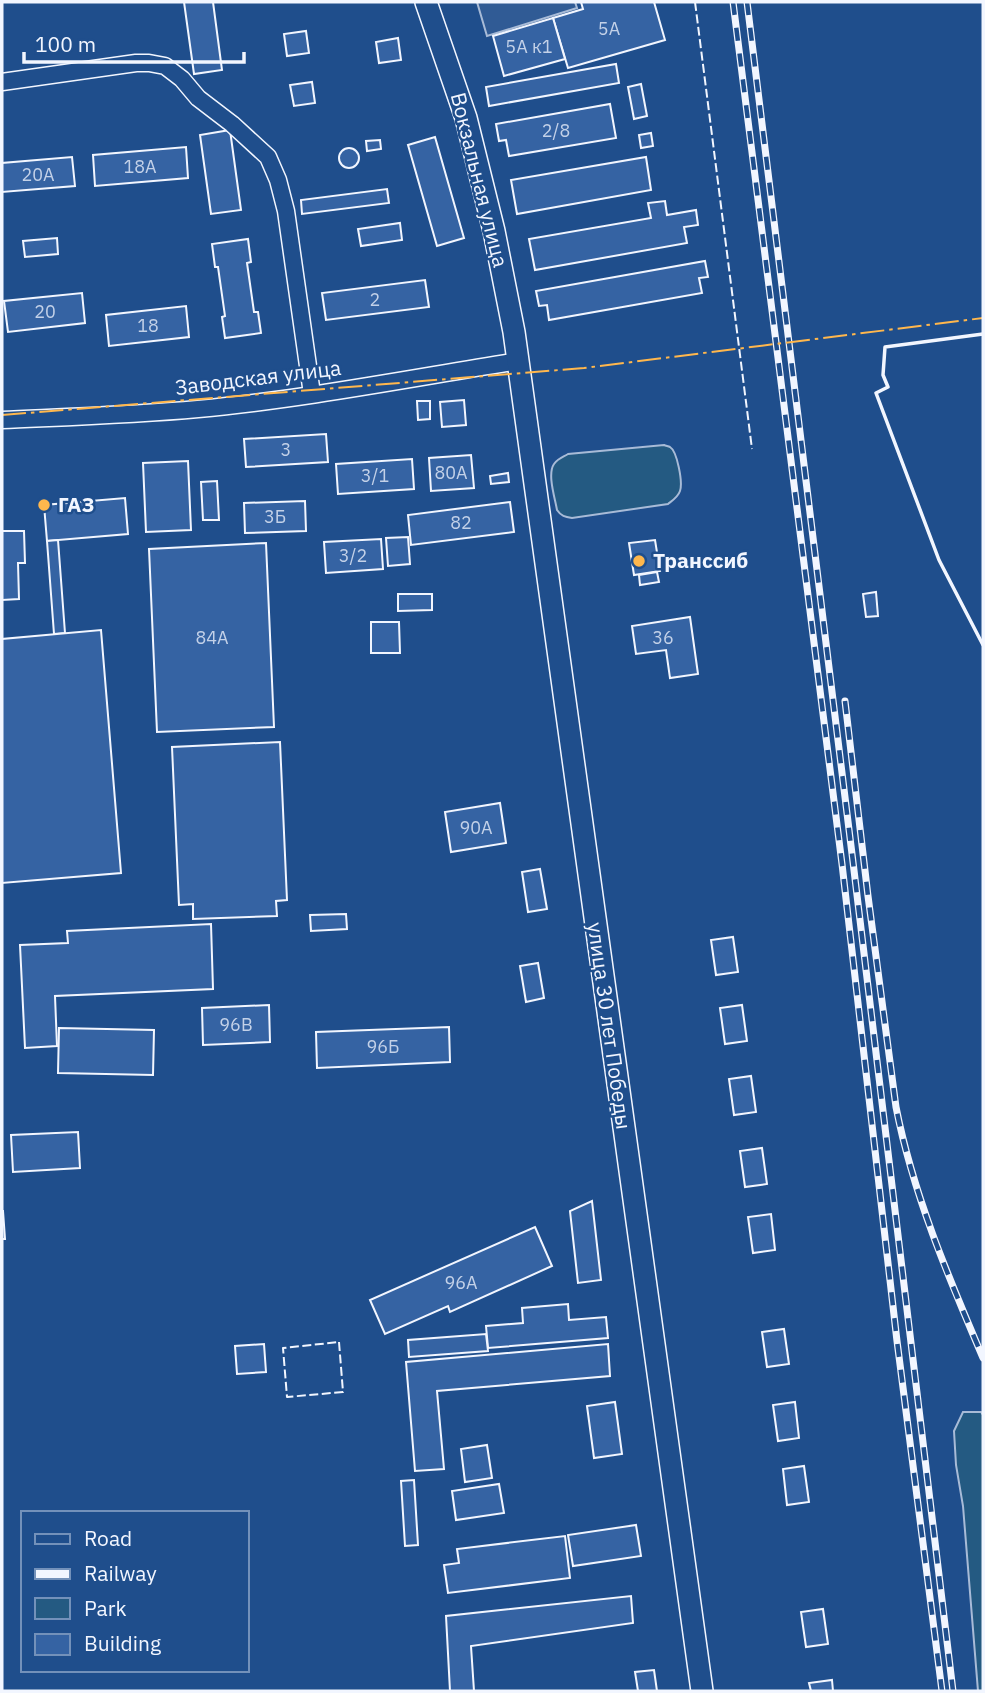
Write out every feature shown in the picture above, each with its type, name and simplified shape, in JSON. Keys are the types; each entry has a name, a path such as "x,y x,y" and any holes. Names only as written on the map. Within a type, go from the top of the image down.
{"main road":[{"name":"Вокзальная улица","path":"426,2 466,118 480,172 519,361"},
{"name":"улица 30 лет Победы","path":"519,361 702,1691"}],"street":[{"path":"2,82 136,63 165,66 268,158 278,180 286,211 312,394"},
{"name":"Заводская улица","path":"2,420 200,409 519,361"}],"green space":[{"path":"664,445 670,447 675,454 681,481 679,493 668,504 572,518 563,516 557,510 551,474 554,464 560,458 568,454"},
{"path":"963,1412 981,1412 983,1415 983,1691 978,1691 963,1506 956,1465 954,1431"}],"shaded area":[{"path":"477,2 575,2 577,8 487,36"}],"building":[{"path":"184,2 213,2 222,70 194,74"},
{"path":"581,2 654,2 665,40 568,68 553,18 583,9"},
{"path":"553,18 565,59 504,76 493,36"},
{"path":"306,31 309,53 287,56 284,34"},
{"path":"398,38 401,60 379,63 376,42"},
{"path":"616,64 619,83 489,106 486,87"},
{"path":"312,82 315,103 294,106 290,85"},
{"path":"641,84 647,116 634,119 628,87"},
{"path":"610,104 616,138 509,156 506,140 499,141 496,124"},
{"path":"230,130 241,210 211,214 200,135"},
{"path":"651,133 653,146 641,148 639,135"},
{"path":"435,137 464,238 437,246 408,145"},
{"path":"380,140 381,149 367,151 366,141"},
{"path":"186,147 188,178 95,186 93,155"},
{"path":"349,148 356,151 359,158 356,165 349,168 342,165 339,158 342,151"},
{"path":"72,157 75,186 2,192 2,163"},
{"path":"646,157 651,190 517,214 511,180"},
{"path":"387,189 389,203 302,214 301,200"},
{"path":"665,201 667,215 696,210 698,225 684,227 687,243 535,270 529,239 651,218 648,203"},
{"path":"400,223 402,240 361,246 358,229"},
{"path":"57,238 58,254 25,257 23,241"},
{"path":"248,239 251,262 247,263 254,312 258,312 261,333 225,338 222,317 225,316 212,244"},
{"path":"705,261 708,277 699,278 702,293 549,320 547,305 539,306 536,291"},
{"path":"425,280 429,307 326,320 322,293"},
{"path":"82,293 85,323 8,332 4,301"},
{"path":"186,306 189,337 109,346 106,315"},
{"path":"464,400 466,425 442,427 440,402"},
{"path":"417,401 430,401 430,419 418,420"},
{"path":"326,434 328,462 246,467 244,439"},
{"path":"471,455 474,488 431,491 429,458"},
{"path":"412,459 414,489 338,494 336,464"},
{"path":"188,461 191,530 146,532 143,463"},
{"path":"508,473 509,482 491,484 490,476"},
{"path":"217,481 219,520 203,520 201,482"},
{"path":"125,498 128,534 47,541 44,505"},
{"path":"305,501 306,531 245,533 244,503"},
{"path":"510,502 514,532 411,545 408,515"},
{"path":"2,531 24,531 25,563 18,563 19,599 2,600"},
{"path":"408,537 410,564 388,566 386,538"},
{"path":"381,539 383,569 326,573 324,542"},
{"path":"58,540 65,633 54,634 47,541"},
{"path":"655,540 660,571 634,575 629,543"},
{"path":"266,543 274,727 157,732 149,549"},
{"path":"657,572 659,582 640,585 639,575"},
{"path":"876,592 878,616 866,617 863,594"},
{"path":"398,594 432,594 432,610 398,611"},
{"path":"690,617 698,674 670,678 666,650 636,654 632,626"},
{"path":"371,622 399,622 400,653 371,653"},
{"path":"101,630 121,873 2,883 2,639"},
{"path":"280,742 287,900 276,901 277,916 193,919 193,904 179,905 172,747"},
{"path":"500,803 506,843 451,852 445,812"},
{"path":"540,869 547,909 528,912 522,872"},
{"path":"346,914 347,929 311,931 310,915"},
{"path":"211,924 213,989 55,996 57,1046 25,1048 20,945 68,943 67,931"},
{"path":"733,937 738,972 716,975 711,940"},
{"path":"538,963 544,998 526,1002 520,966"},
{"path":"269,1005 270,1042 203,1045 202,1008"},
{"path":"742,1005 747,1041 725,1044 720,1008"},
{"path":"449,1027 450,1062 317,1068 316,1032"},
{"path":"59,1028 154,1030 153,1075 58,1073"},
{"path":"751,1076 756,1112 734,1115 729,1079"},
{"path":"78,1132 80,1168 13,1172 11,1135"},
{"path":"762,1148 767,1184 745,1187 740,1151"},
{"path":"592,1201 601,1280 578,1283 570,1211"},
{"path":"3,1211 5,1239 2,1239"},
{"path":"771,1214 775,1250 753,1253 748,1217"},
{"path":"535,1227 552,1266 450,1312 448,1306 385,1334 370,1300"},
{"path":"568,1304 569,1320 606,1317 608,1338 488,1348 486,1326 523,1323 522,1308"},
{"path":"784,1329 789,1364 767,1367 762,1332"},
{"path":"486,1334 488,1351 409,1357 408,1340"},
{"path":"264,1344 266,1372 237,1374 235,1346"},
{"path":"608,1344 610,1376 437,1391 444,1469 415,1471 406,1362"},
{"path":"615,1402 622,1454 594,1458 587,1406"},
{"path":"795,1402 799,1438 778,1441 773,1405"},
{"path":"487,1445 492,1478 465,1482 461,1449"},
{"path":"804,1466 809,1502 787,1505 783,1469"},
{"path":"414,1480 418,1545 405,1546 401,1481"},
{"path":"499,1484 504,1513 456,1520 452,1491"},
{"path":"636,1525 641,1556 573,1566 568,1535"},
{"path":"565,1536 570,1578 448,1593 444,1565 459,1563 457,1549"},
{"path":"631,1596 633,1623 471,1646 474,1691 450,1691 446,1616"},
{"path":"823,1609 828,1644 806,1647 801,1612"},
{"path":"654,1670 657,1691 638,1691 635,1672"},
{"path":"832,1680 833,1691 811,1691 809,1683"}],"railway":[{"path":"733,2 842,864 897,1341 942,1691"},
{"path":"747,2 953,1691"},
{"path":"845,701 896,1107 922,1203 983,1358"}],"fence":[{"path":"695,2 752,449"},
{"path":"339,1342 343,1392 287,1397 283,1348 339,1342"}],"wall":[{"path":"983,334 885,347 883,375 888,387 876,393 939,560 983,645"}],"power":[{"path":"2,415 584,368 983,318"}],"place":[{"name":"ГАЗ","path":"44,505"},
{"name":"Транссиб","path":"639,561"}]}
